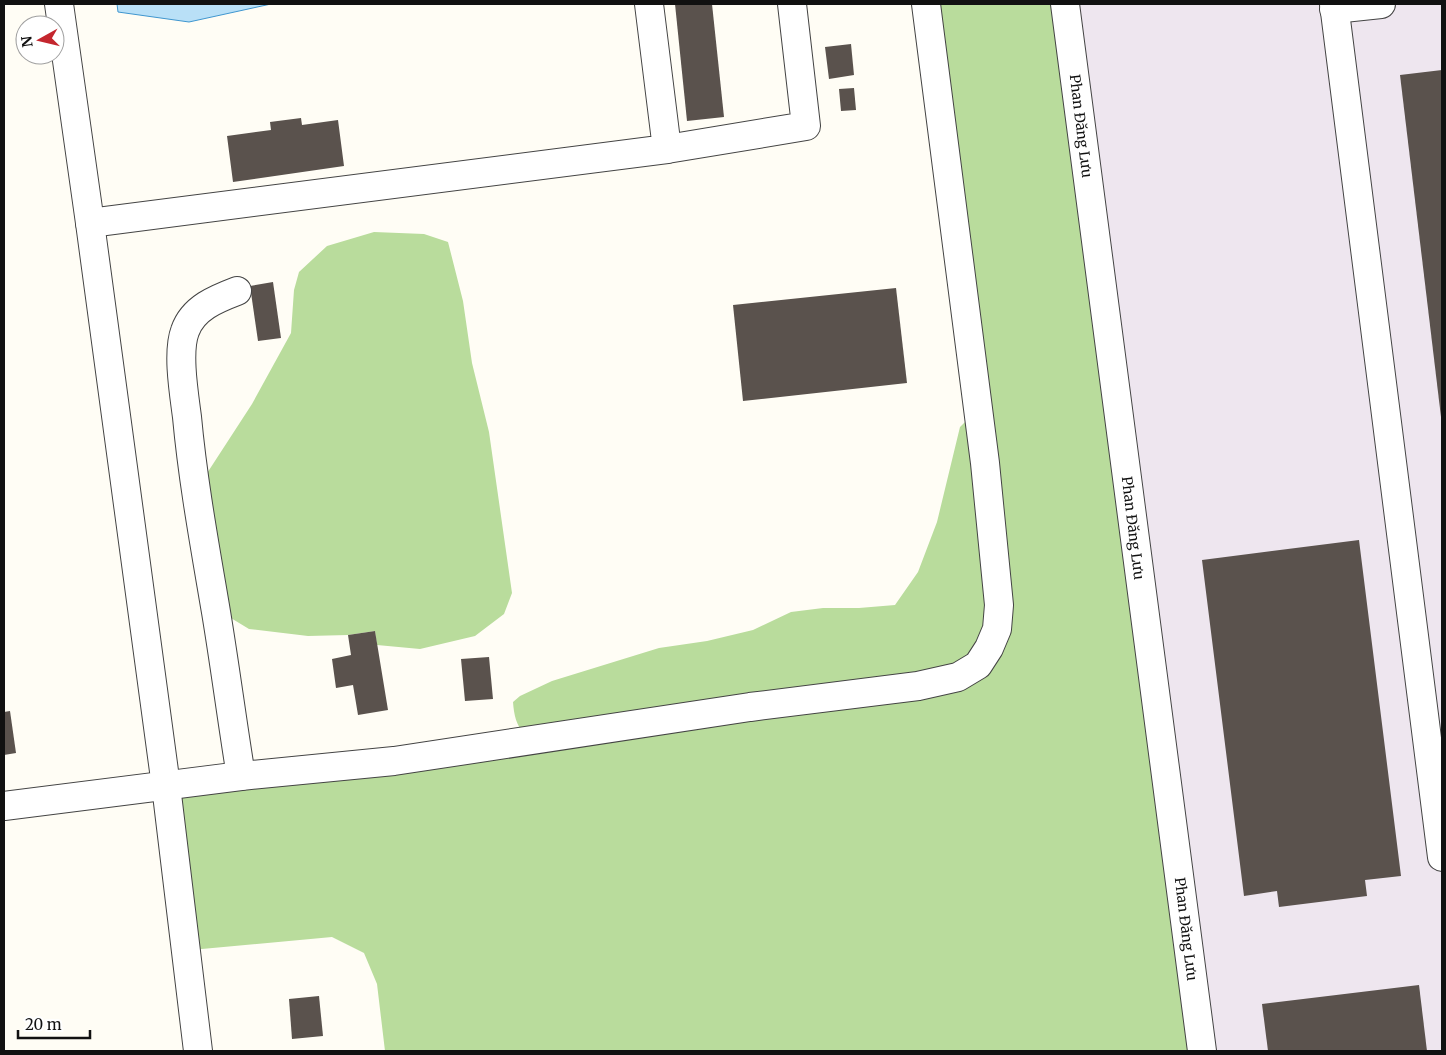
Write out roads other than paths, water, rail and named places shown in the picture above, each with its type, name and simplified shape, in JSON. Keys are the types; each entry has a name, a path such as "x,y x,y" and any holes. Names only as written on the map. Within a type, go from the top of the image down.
{"street":[{"path":"59,4 166,786 198,1051"},
{"path":"649,4 667,149"},
{"path":"90,223 667,149 806,126 792,4"},
{"path":"4,806 241,776 394,761 740,708 918,686 958,677 978,665 989,648 997,629 999,605 985,463 926,4"},
{"name":"Phan Đăng Lưu","path":"1064,4 1202,1051"},
{"path":"1381,4 1334,6 1442,857"},
{"path":"237,291 200,309 190,320 181,345 195,486 241,776"}],"water":[{"path":"117,4 271,4 189,22 118,12"}]}
